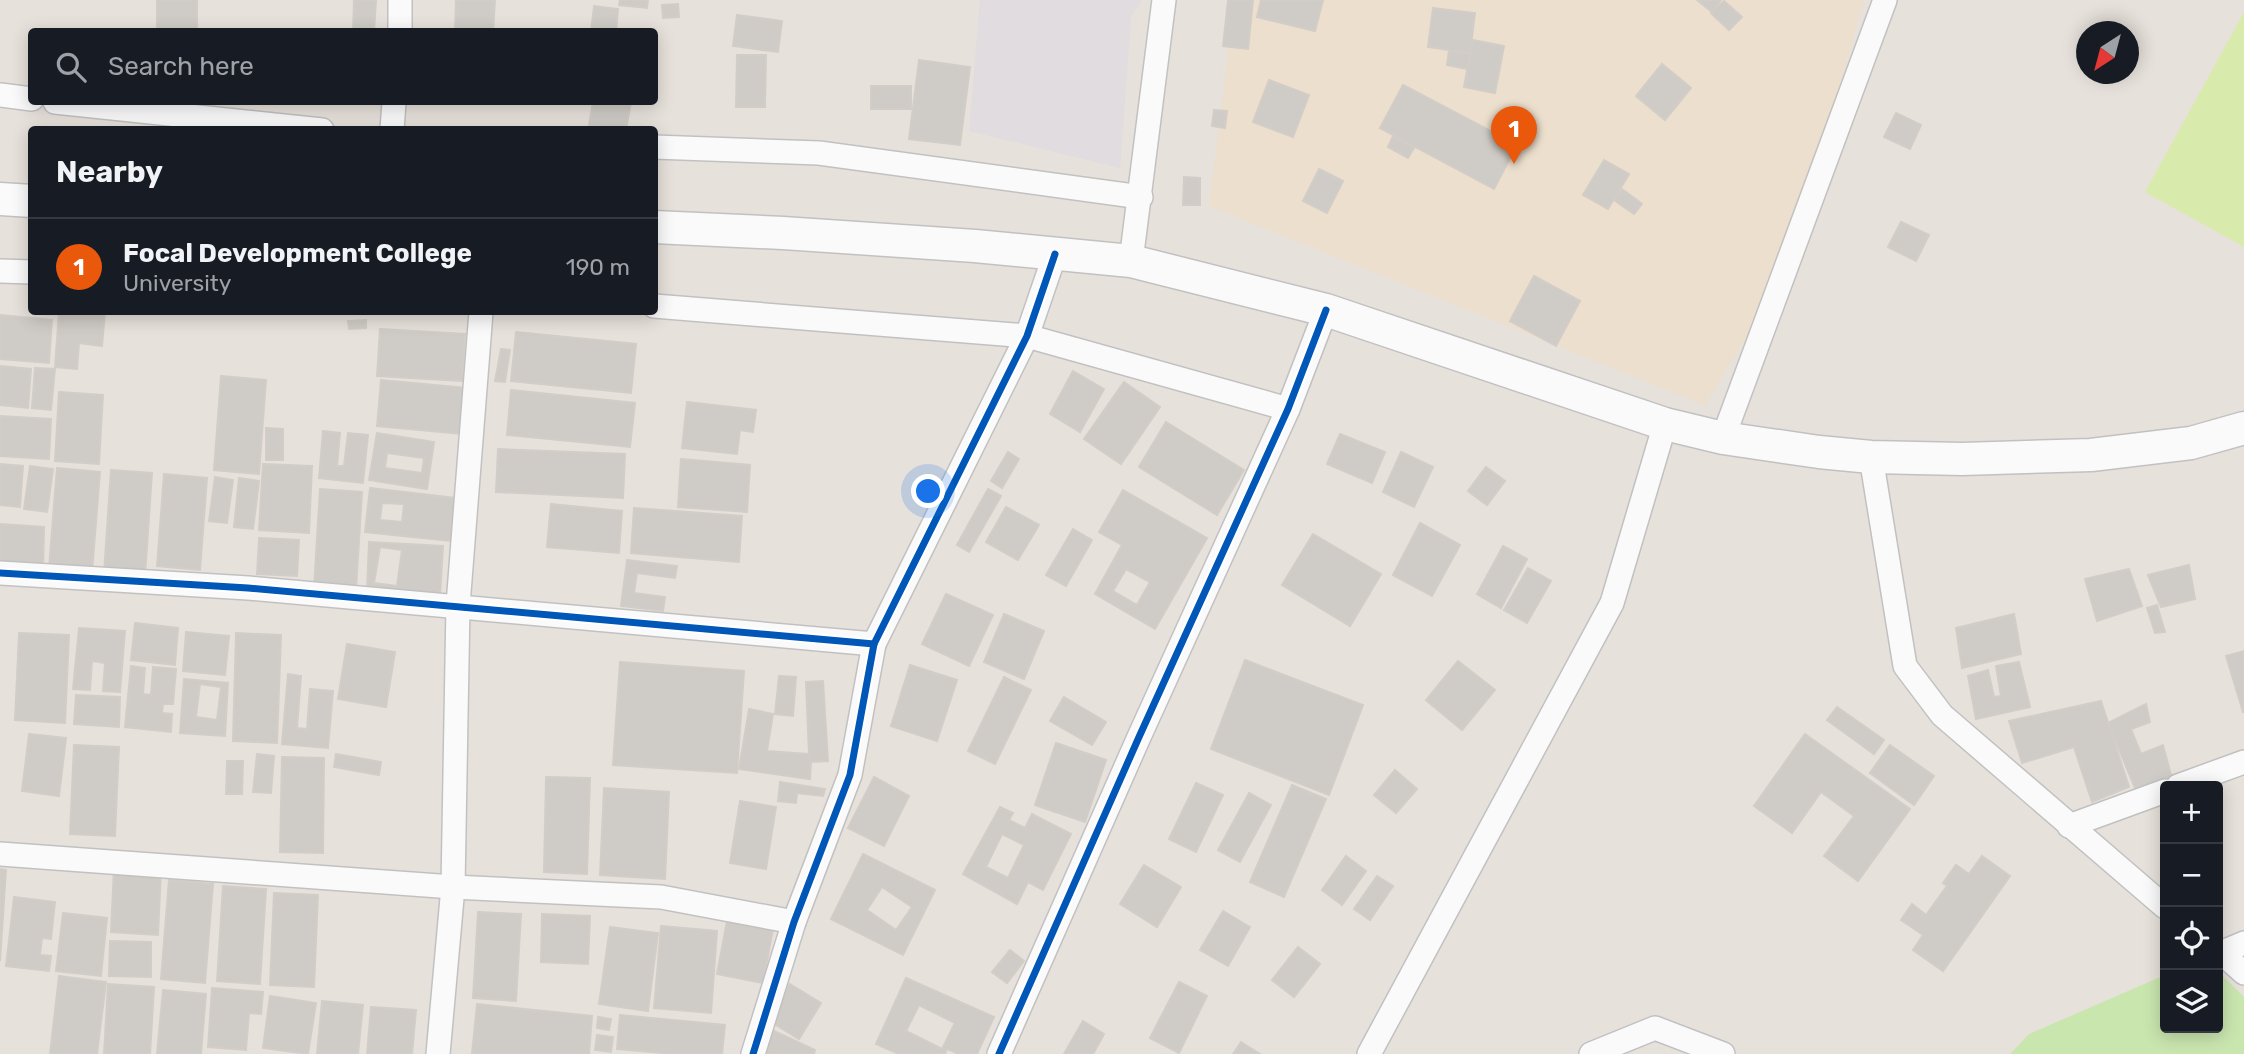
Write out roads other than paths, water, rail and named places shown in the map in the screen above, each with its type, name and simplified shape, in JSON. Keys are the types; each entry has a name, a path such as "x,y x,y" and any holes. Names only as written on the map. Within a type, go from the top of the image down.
{"main road":[{"path":"0,199 28,201"},
{"path":"658,227 797,234 1131,261 1326,310 1665,424 1723,438 1871,457 1962,460 2091,455 2191,443 2244,428"}],"street":[{"path":"400,0 400,28"},
{"path":"1131,261 1164,0"},
{"path":"1723,438 1885,0"},
{"path":"0,95 28,98"},
{"path":"84,105 284,126"},
{"path":"392,126 394,105"},
{"path":"658,147 819,153 1141,197"},
{"path":"753,1054 794,922 850,775 874,644 1027,336 1055,254"},
{"path":"0,271 28,272"},
{"path":"658,306 1027,336 1289,409"},
{"path":"999,1054 1139,737 1289,409 1326,310"},
{"path":"438,1054 453,887 458,605 481,315"},
{"path":"1369,1054 1612,603 1665,424"},
{"path":"1871,457 1905,666 1942,715 2160,903"},
{"path":"0,573 248,588 458,605 874,644"},
{"path":"2192,781 2244,762"},
{"path":"2069,826 2160,793"},
{"path":"0,854 453,887 661,897 794,922"},
{"path":"2223,951 2244,943"},
{"path":"2223,955 2244,973"},
{"path":"1591,1054 1655,1028 1723,1054"}],"place":[{"name":"Focal Development College","path":"1514,164"}]}
